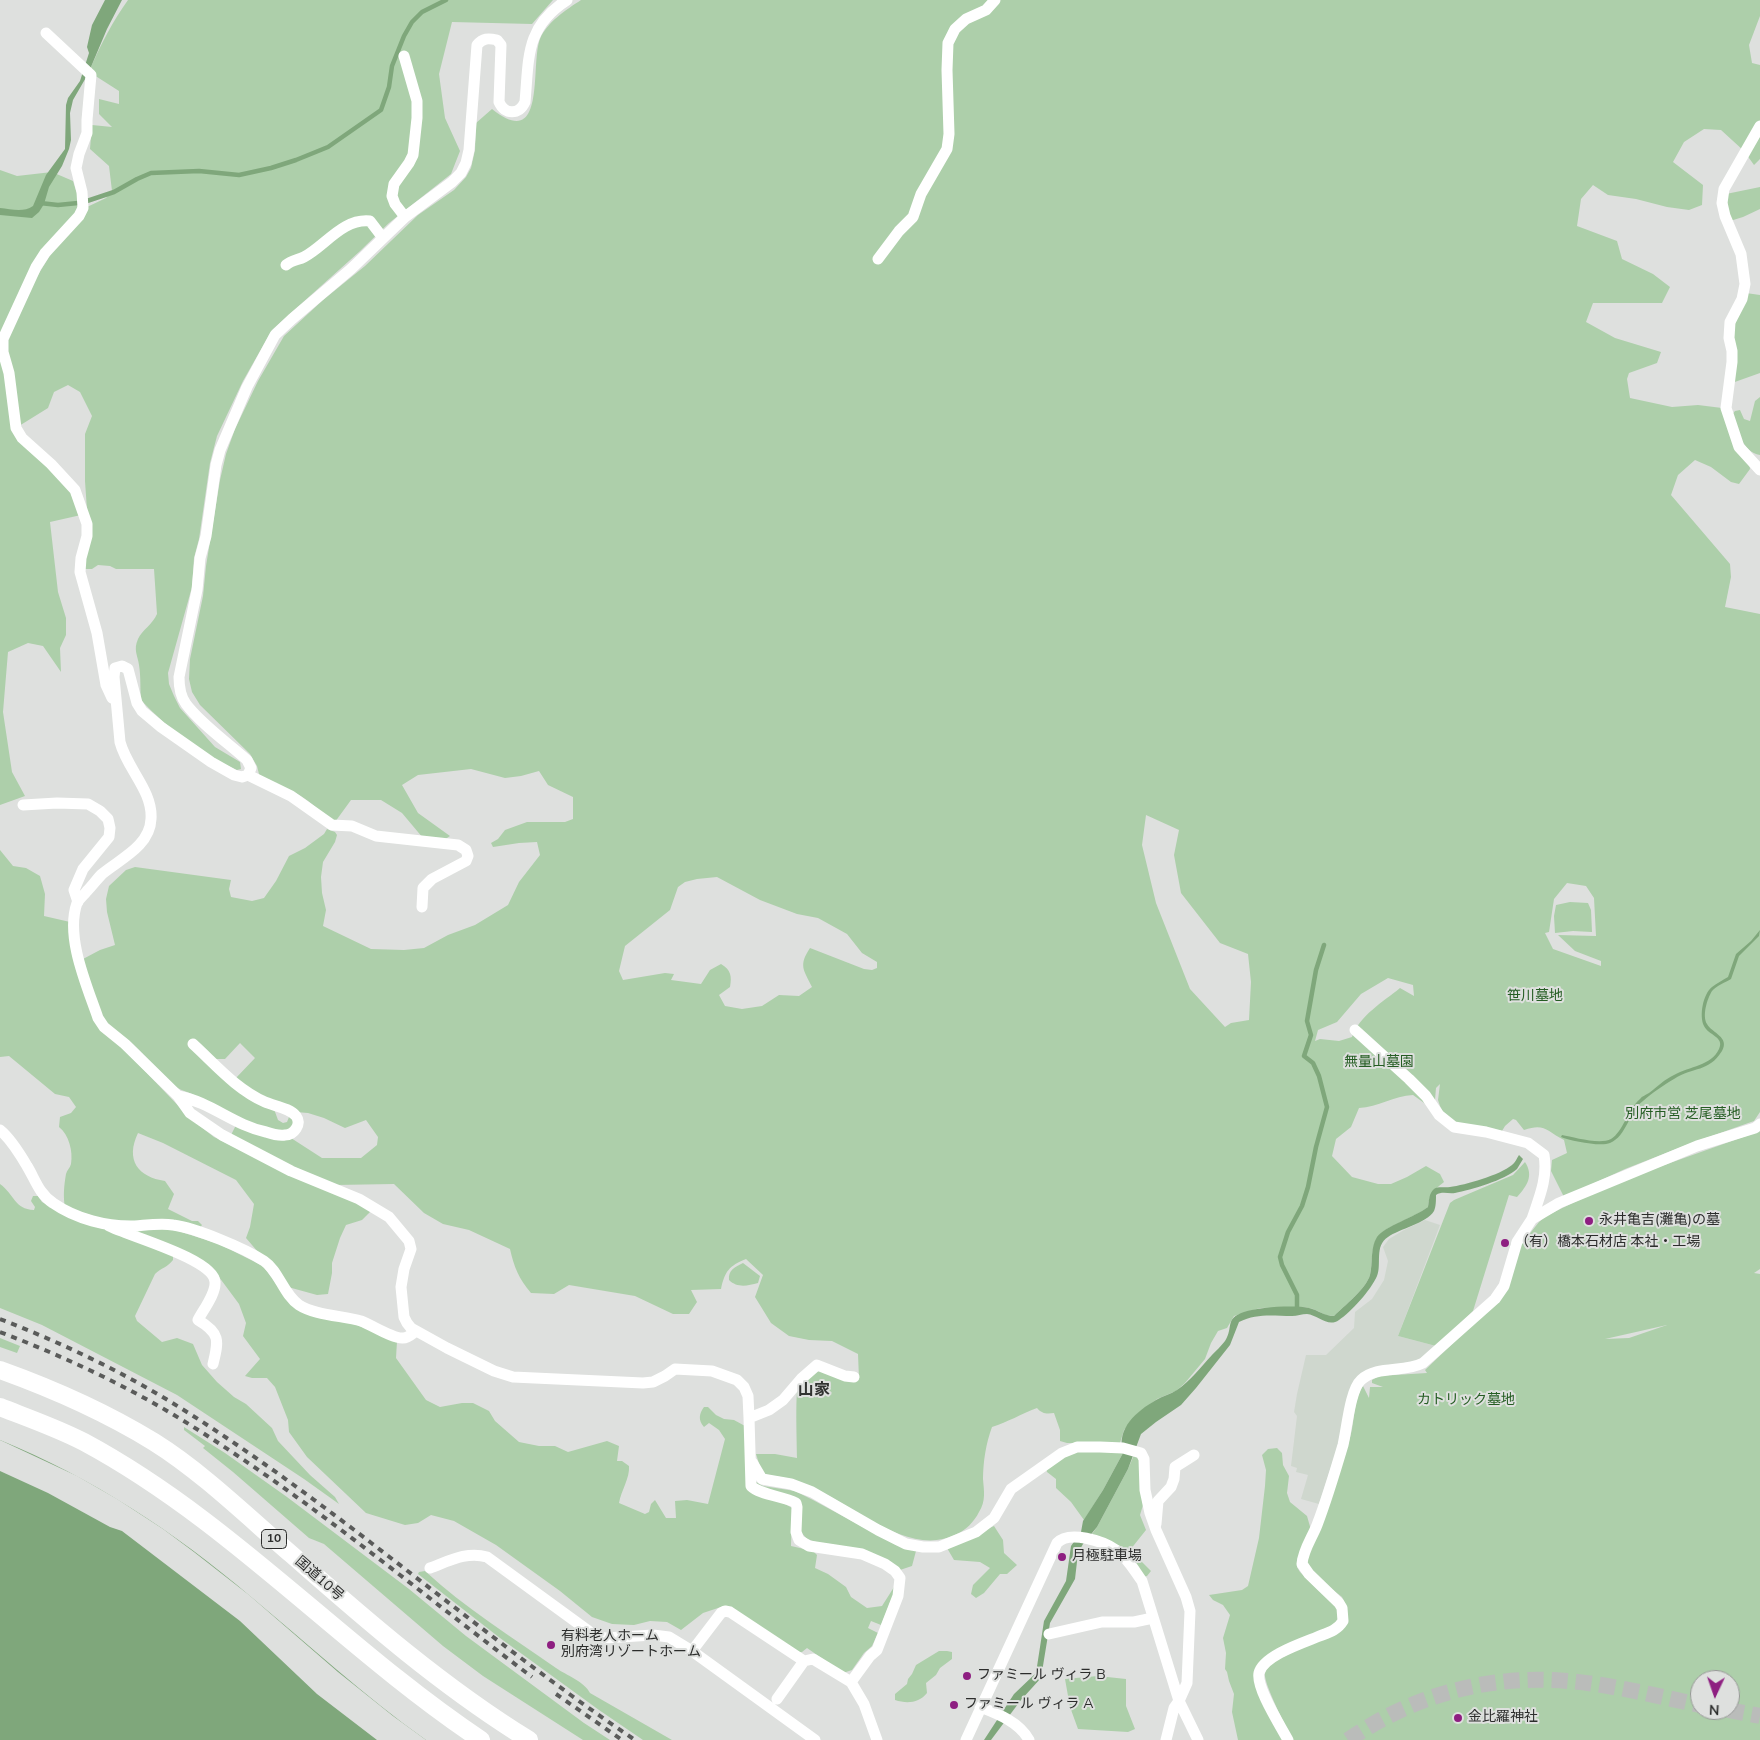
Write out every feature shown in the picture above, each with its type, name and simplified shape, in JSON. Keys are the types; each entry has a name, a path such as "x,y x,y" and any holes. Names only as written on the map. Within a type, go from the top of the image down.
{"highway":[{"name":"国道10号","path":"0,1370 71,1398 155,1443 218,1491 417,1662 529,1740"},
{"name":"国道10号","path":"0,1407 82,1441 142,1477 248,1554 394,1676 481,1740"}],"street":[{"path":"248,775 250,768 247,760 186,704 179,685 179,669 197,590 200,558 206,536 210,496 220,450 247,387 275,335 351,270 405,217 452,182 461,173 466,163 477,45 482,40 489,38 496,40 500,44 502,50 499,102 508,112 517,111 525,102 532,39 538,27 567,0"},
{"path":"878,259 898,232 914,217 921,194 947,149 949,134 948,43 955,29 966,20 986,10 995,0"},
{"path":"46,34 87,69 91,75 87,120 88,133 79,154 76,168 82,192 83,208 79,216 36,267 3,340 2,352 9,372 16,428 22,438 76,490 87,524 87,536 81,558 80,572 97,633 106,685 116,706"},
{"path":"404,56 417,100 417,118 413,155 394,184 392,196 395,204 405,217"},
{"path":"1760,126 1724,189 1722,203 1725,216 1741,254 1745,284 1742,299 1730,322 1729,338 1732,362 1726,408 1739,447 1760,470"},
{"path":"286,265 290,261 304,257 334,234 357,221 370,221 383,238"},
{"path":"422,906 423,888 432,879 466,862 468,856 463,847 385,837 352,826 332,825 291,796 248,775 242,777 234,775 211,762 148,716 137,703 128,669 122,666 115,668 114,677 120,742 123,752 150,802 152,821 146,838 101,875 78,902 74,918 78,958 98,1018 104,1027 178,1096 190,1113 222,1135 291,1171 359,1199 389,1217 408,1241 411,1249 404,1268 401,1297 406,1323 416,1331 486,1367 503,1375 513,1377 643,1383 653,1382 675,1369 712,1371 737,1380 744,1387 748,1396 751,1460 750,1482 754,1489 775,1494 796,1503 796,1532 799,1540 809,1546 862,1554 885,1564 900,1578 898,1596 877,1650 870,1656 851,1682"},
{"path":"23,804 88,804 100,811 108,820 110,828 109,838 83,869 74,890 78,902"},
{"path":"1288,1740 1260,1686 1258,1675 1266,1663 1289,1648 1335,1630 1343,1621 1342,1608 1339,1603 1309,1574 1302,1564 1304,1553 1317,1525 1337,1466 1355,1388 1362,1378 1377,1372 1414,1368 1423,1363 1495,1299 1504,1286 1517,1242 1532,1219 1542,1192 1545,1175 1544,1155 1528,1143 1486,1132 1454,1127 1439,1115 1426,1096 1409,1079 1355,1030"},
{"path":"178,1096 194,1099 237,1123 258,1130 287,1136 297,1128 298,1121 296,1116 290,1111 249,1094 193,1044"},
{"path":"1532,1219 1559,1203 1698,1146 1755,1128 1760,1124"},
{"path":"0,1130 27,1165 44,1196 66,1211 105,1224 120,1232 167,1247 191,1259 214,1276 216,1283 214,1291 198,1320 210,1327 215,1333 217,1342 213,1364"},
{"path":"105,1224 134,1226 173,1225 193,1230 237,1247 266,1262 273,1269 289,1294 300,1305 309,1309 360,1321 402,1339 416,1331"},
{"path":"750,1418 769,1410 783,1400 800,1379 817,1365 833,1372 854,1377"},
{"path":"751,1460 762,1479 791,1484 812,1492 906,1544 939,1547 976,1532 994,1518 1011,1489 1062,1453 1077,1447 1123,1448 1140,1453 1144,1459 1147,1503 1156,1530 1186,1597 1190,1611 1187,1683 1174,1708 1166,1740"},
{"path":"1156,1530 1158,1501 1171,1487 1176,1466 1194,1454"},
{"path":"966,1740 1057,1543 1064,1538 1076,1536 1117,1550 1142,1580 1179,1701 1198,1740"},
{"path":"430,1568 467,1554 477,1554 487,1557 594,1635 605,1638 663,1635 668,1637 692,1651 815,1740"},
{"path":"692,1651 721,1613 725,1611 730,1612 804,1661"},
{"path":"1049,1634 1102,1622 1134,1622 1153,1618"},
{"path":"778,1699 804,1661 813,1659 851,1682 864,1704 877,1740"},
{"path":"980,1707 1004,1716 1027,1736 1029,1740"}],"shaded area":[{"path":"105,0 122,0 107,29 88,74 73,100 70,113 71,140 69,149 62,166 49,187 44,204 32,218 0,215 0,208 21,210 33,206 46,175 65,149 66,105 68,98 80,81 89,53 87,47 92,25"},
{"path":"1760,930 1759,936 1739,956 1731,979 1718,986 1710,994 1705,1012 1706,1021 1709,1027 1724,1042 1722,1051 1717,1058 1706,1066 1681,1075 1650,1095 1638,1105 1616,1140 1606,1144 1593,1144 1561,1137 1562,1135 1600,1141 1611,1139 1619,1131 1632,1108 1642,1097 1664,1081 1711,1059 1715,1055 1719,1049 1720,1042 1704,1026 1702,1011 1704,1000 1712,987 1728,977 1736,954"},
{"path":"1519,1155 1523,1159 1512,1173 1470,1190 1436,1195 1435,1209 1430,1215 1388,1237 1381,1245 1378,1271 1374,1282 1349,1312 1339,1320 1331,1323 1307,1314 1259,1316 1239,1322 1230,1345 1196,1388 1181,1405 1141,1434 1128,1469 1097,1527 1078,1553 1075,1579 1050,1623 1041,1678 1021,1700 991,1740 984,1740 1014,1694 1036,1673 1044,1621 1066,1581 1071,1546 1081,1532 1083,1521 1103,1490 1123,1453 1122,1444 1125,1428 1135,1415 1156,1400 1177,1390 1191,1378 1225,1341 1234,1318 1244,1312 1276,1307 1295,1307 1309,1308 1334,1316 1368,1280 1371,1270 1373,1246 1381,1233 1428,1207 1430,1195 1434,1189 1464,1184 1491,1176 1507,1169 1515,1162"},
{"path":"1425,1220 1440,1225 1398,1336 1436,1346 1414,1363 1363,1374 1319,1504 1301,1499 1308,1475 1296,1472 1297,1468 1291,1466 1297,1416 1294,1412 1306,1355 1326,1355 1354,1328 1355,1312 1372,1299 1384,1280 1388,1261 1383,1247 1389,1239"},
{"path":"0,1440 67,1471 162,1528 221,1572 358,1688 426,1740 0,1740"}],"green space":[{"path":"128,0 553,0 532,24 452,22 439,74 445,118 460,151 451,174 389,223 272,330 243,381 217,436 210,463 199,539 194,558 192,587 168,673 169,684 180,708 215,747 240,762 241,769 237,770 198,749 162,721 141,700 140,669 136,646 140,636 157,614 154,569 116,569 110,566 98,565 92,569 83,569 87,510 85,434 92,416 80,392 68,385 54,392 48,408 19,426 6,344 38,268 87,207 106,198 112,191 109,166 90,149 92,125 112,127 99,114 99,99 119,104 119,91 94,75 91,67 117,16"},
{"path":"581,0 1760,0 1760,16 1749,45 1752,63 1760,65 1760,159 1754,165 1744,151 1721,130 1704,129 1684,142 1673,162 1703,185 1702,205 1689,210 1667,207 1636,199 1608,195 1593,185 1581,199 1577,226 1617,241 1622,259 1653,274 1670,287 1662,303 1593,303 1586,322 1615,338 1661,352 1657,363 1629,373 1627,379 1630,398 1672,407 1698,405 1722,408 1731,427 1739,452 1749,462 1750,469 1739,484 1731,482 1711,467 1695,460 1678,475 1671,495 1730,564 1731,577 1725,607 1760,614 1760,1112 1754,1121 1625,1169 1564,1197 1551,1171 1552,1160 1567,1153 1564,1140 1545,1129 1537,1127 1524,1130 1513,1119 1502,1131 1456,1123 1444,1114 1440,1106 1438,1100 1440,1084 1436,1088 1435,1100 1427,1105 1413,1095 1359,1108 1351,1127 1336,1139 1332,1156 1352,1177 1378,1184 1391,1184 1426,1166 1440,1174 1444,1182 1432,1193 1428,1207 1387,1229 1378,1237 1375,1241 1368,1280 1354,1297 1334,1316 1304,1307 1260,1308 1234,1316 1227,1328 1218,1331 1205,1359 1185,1383 1176,1391 1157,1399 1137,1414 1124,1430 1120,1443 1067,1443 1060,1441 1060,1430 1054,1413 1045,1413 1037,1408 992,1427 984,1459 984,1500 981,1508 977,1516 966,1528 955,1535 937,1540 900,1535 864,1517 829,1496 799,1482 762,1473 756,1454 775,1454 797,1458 797,1392 802,1382 810,1374 819,1370 848,1379 859,1379 858,1354 832,1341 809,1340 789,1336 771,1323 755,1297 763,1275 746,1259 735,1264 729,1270 724,1278 721,1289 691,1290 697,1302 689,1314 673,1314 635,1296 569,1285 554,1294 531,1293 523,1283 513,1262 510,1249 469,1230 443,1224 424,1213 394,1184 335,1185 292,1166 231,1135 236,1125 277,1138 291,1138 322,1158 361,1158 377,1145 378,1137 366,1120 345,1128 324,1118 308,1113 296,1112 262,1098 235,1079 255,1058 240,1043 225,1059 214,1059 193,1041 189,1045 228,1082 250,1097 274,1109 278,1120 283,1123 287,1122 289,1117 294,1118 296,1122 289,1131 280,1133 269,1132 256,1128 195,1095 174,1086 165,1079 134,1045 105,1021 97,1007 83,959 115,945 107,912 106,899 109,886 126,870 135,867 231,880 229,889 231,897 252,901 264,898 276,881 289,856 305,848 324,834 327,829 335,832 337,835 323,862 321,877 322,893 326,910 323,926 371,949 404,950 424,948 448,935 475,925 508,905 519,882 540,855 537,842 493,847 491,843 498,839 505,830 527,822 565,822 573,819 573,797 548,785 539,771 505,778 471,769 418,775 402,785 418,813 450,836 444,840 423,838 402,813 381,800 351,800 335,822 301,796 260,778 257,766 250,754 200,705 192,692 189,679 190,659 203,596 206,566 226,454 235,429 258,381 284,336 323,300 365,266 418,215 454,190 466,177 471,168 475,150 476,123 492,109 509,120 521,120 529,113 533,100 537,51 540,39 552,22","holes":["1146,815 1179,830 1174,855 1181,893 1220,943 1248,954 1251,982 1249,1020 1231,1023 1225,1027 1190,989 1156,903 1142,845","717,877 760,900 797,914 818,918 847,934 862,953 877,962 877,968 872,970 864,969 810,948 803,964 812,987 799,996 779,995 762,1006 742,1009 725,1006 719,995 730,987 731,980 729,971 721,964 710,970 701,984 671,980 674,974 665,973 623,980 619,971 625,946 670,910 678,887 685,882","1567,883 1586,886 1594,898 1596,936 1558,935 1575,951 1601,961 1601,966 1553,949 1545,933 1549,932 1554,899","1388,978 1413,985 1414,996 1400,988 1360,1022 1352,1037 1339,1041 1320,1039 1315,1041 1318,1030 1337,1022 1361,994"]},
{"path":"0,170 17,176 52,172 73,181 78,197 77,212 0,336"},
{"path":"1760,187 1760,209 1730,221 1726,194"},
{"path":"1746,293 1760,295 1760,373 1732,383 1733,330"},
{"path":"0,356 3,362 11,421 74,493 81,515 50,522 58,592 66,618 66,635 60,648 61,672 43,646 28,643 8,652 3,712 12,772 25,796 0,805"},
{"path":"1760,397 1760,455 1749,450 1745,445 1731,416 1735,411 1740,410 1744,419 1750,421 1755,401"},
{"path":"0,850 13,866 26,868 40,876 45,894 44,916 70,922 93,1017 191,1119 214,1137 371,1211 362,1220 346,1225 332,1263 328,1294 317,1295 288,1287 246,1238 254,1204 236,1180 163,1143 138,1133 133,1151 136,1166 148,1176 165,1181 174,1194 168,1209 192,1221 198,1221 202,1225 200,1228 105,1220 65,1207 66,1173 71,1164 71,1154 68,1139 59,1127 60,1117 71,1113 76,1107 69,1097 55,1094 9,1056 0,1057"},
{"path":"1570,902 1588,903 1591,910 1592,932 1573,931 1555,933 1554,916 1556,905"},
{"name":"カトリック墓地","path":"1760,1131 1760,1269 1754,1273 1760,1274 1760,1740 1293,1740 1271,1695 1265,1672 1268,1667 1285,1656 1333,1635 1344,1602 1342,1597 1316,1577 1306,1560 1341,1469 1352,1432 1357,1398 1363,1386 1369,1398 1370,1387 1383,1387 1372,1383 1372,1380 1379,1376 1427,1373 1425,1370 1497,1301 1519,1247 1539,1222 1546,1216 1587,1196 1656,1168","holes":["1667,1325 1629,1338 1605,1339"]},
{"path":"1525,1162 1529,1172 1528,1181 1517,1197 1509,1195 1473,1311 1436,1346 1398,1336 1450,1203 1513,1175"},
{"path":"0,1184 22,1207 34,1210 35,1207 31,1201 33,1196 38,1196 42,1202 66,1214 173,1254 173,1260 155,1274 135,1316 137,1321 162,1342 177,1338 193,1344 202,1365 217,1382 234,1397 246,1404 272,1428 278,1441 310,1475 335,1497 339,1504 177,1395 42,1325 0,1308"},
{"path":"128,1229 172,1229 219,1244 263,1266 285,1296 397,1341 396,1358 426,1400 440,1407 473,1403 489,1411 495,1421 519,1442 539,1446 555,1446 568,1452 607,1441 619,1446 617,1461 622,1461 629,1466 619,1503 645,1514 649,1512 651,1504 655,1500 666,1518 676,1518 675,1501 687,1500 708,1504 725,1439 719,1430 709,1423 704,1427 702,1424 700,1417 704,1407 708,1407 716,1415 724,1419 734,1420 745,1426 748,1489 751,1492 781,1502 792,1508 791,1546 813,1551 817,1555 815,1568 828,1574 846,1587 851,1597 867,1608 882,1606 896,1584 881,1625 871,1621 868,1628 878,1633 872,1646 864,1653 852,1670 843,1673 807,1648 802,1652 797,1652 724,1606 703,1613 681,1630 667,1622 650,1621 634,1625 612,1624 592,1617 560,1591 496,1545 454,1521 431,1515 418,1523 405,1525 366,1513 307,1457 289,1432 288,1420 275,1387 267,1378 245,1376 260,1359 243,1336 246,1323 239,1304 219,1277"},
{"path":"743,1263 760,1276 758,1283 739,1285 729,1280 731,1271"},
{"path":"0,1338 20,1346 17,1353 0,1347"},
{"path":"184,1427 225,1453 287,1497 409,1589 466,1636 610,1740 583,1740 483,1676 443,1646 324,1544 309,1538 203,1448 205,1446 184,1430"},
{"path":"1277,1448 1282,1453 1283,1465 1289,1476 1287,1493 1290,1502 1307,1516 1311,1530 1297,1560 1297,1567 1338,1609 1338,1622 1256,1668 1283,1740 1238,1740 1232,1712 1234,1694 1225,1669 1226,1653 1223,1638 1230,1615 1223,1605 1213,1600 1209,1595 1242,1590 1248,1586 1259,1538 1265,1486 1266,1470 1262,1455 1268,1449"},
{"path":"1083,1450 1123,1453 1084,1520 1071,1502 1056,1488 1056,1479 1047,1472 1046,1468 1061,1457"},
{"path":"1134,1455 1139,1459 1143,1505 1140,1515 1146,1530 1130,1550 1151,1571 1144,1577 1092,1534"},
{"path":"756,1482 763,1486 795,1491 896,1545 916,1551 912,1566 900,1570 807,1539 800,1531 801,1507 755,1485"},
{"path":"994,1526 1003,1540 1004,1553 1017,1565 1007,1574 1000,1574 984,1593 976,1598 971,1594 973,1585 990,1568 980,1562 954,1560 947,1548"},
{"path":"425,1571 472,1610 556,1668 580,1682 590,1693 672,1740 643,1740 599,1710 500,1638 418,1574"},
{"path":"939,1651 952,1652 952,1659 940,1668 936,1675 926,1683 927,1693 920,1699 912,1702 895,1700 895,1694 907,1684 916,1665"},
{"path":"1098,1676 1126,1679 1126,1706 1135,1729 1128,1732 1078,1729 1070,1707 1065,1679"}],"pier":[{"path":"0,1440 77,1476 163,1529 249,1595 338,1672 426,1740 377,1740 317,1694 240,1621 122,1531 110,1527 48,1493 0,1471"}],"waterway":[{"path":"87,201 114,192 151,173 199,171 239,175 271,168 328,147 381,110 389,87 392,66 412,22 422,12 446,0"},
{"path":"40,203 58,205 78,203"},
{"path":"1297,1311 1297,1295 1280,1257 1288,1232 1302,1206 1308,1187 1327,1107 1319,1076 1313,1063 1304,1056 1311,1035 1307,1021 1316,970 1324,945"}],"tunnel":[{"path":"1348,1740 1395,1712 1420,1702 1446,1693 1498,1682 1553,1680 1590,1683 1690,1703"},
{"path":"1740,1712 1760,1716"}],"railway":[{"path":"0,1319 69,1348 114,1370 158,1394 238,1446 296,1486 520,1658 635,1740"},
{"path":"0,1332 111,1380 174,1415 221,1445 312,1508 532,1677"},
{"path":"556,1694 622,1740"}],"place":[{"name":"永井亀吉(灘亀)の墓","path":"1589,1221"},
{"name":"（有）橋本石材店 本社・工場","path":"1505,1243"},
{"name":"月極駐車場","path":"1062,1557"},
{"name":"有料老人ホーム 別府湾リゾートホーム","path":"551,1645"},
{"name":"ファミール ヴィラ B","path":"967,1676"},
{"name":"ファミール ヴィラ A","path":"954,1705"},
{"name":"金比羅神社","path":"1458,1718"}],"district":[{"name":"山家","path":"814,1391"}],"park label":[{"name":"笹川墓地","path":"1535,997"},
{"name":"無量山墓園","path":"1379,1063"},
{"name":"別府市営 芝尾墓地","path":"1683,1115"}]}
